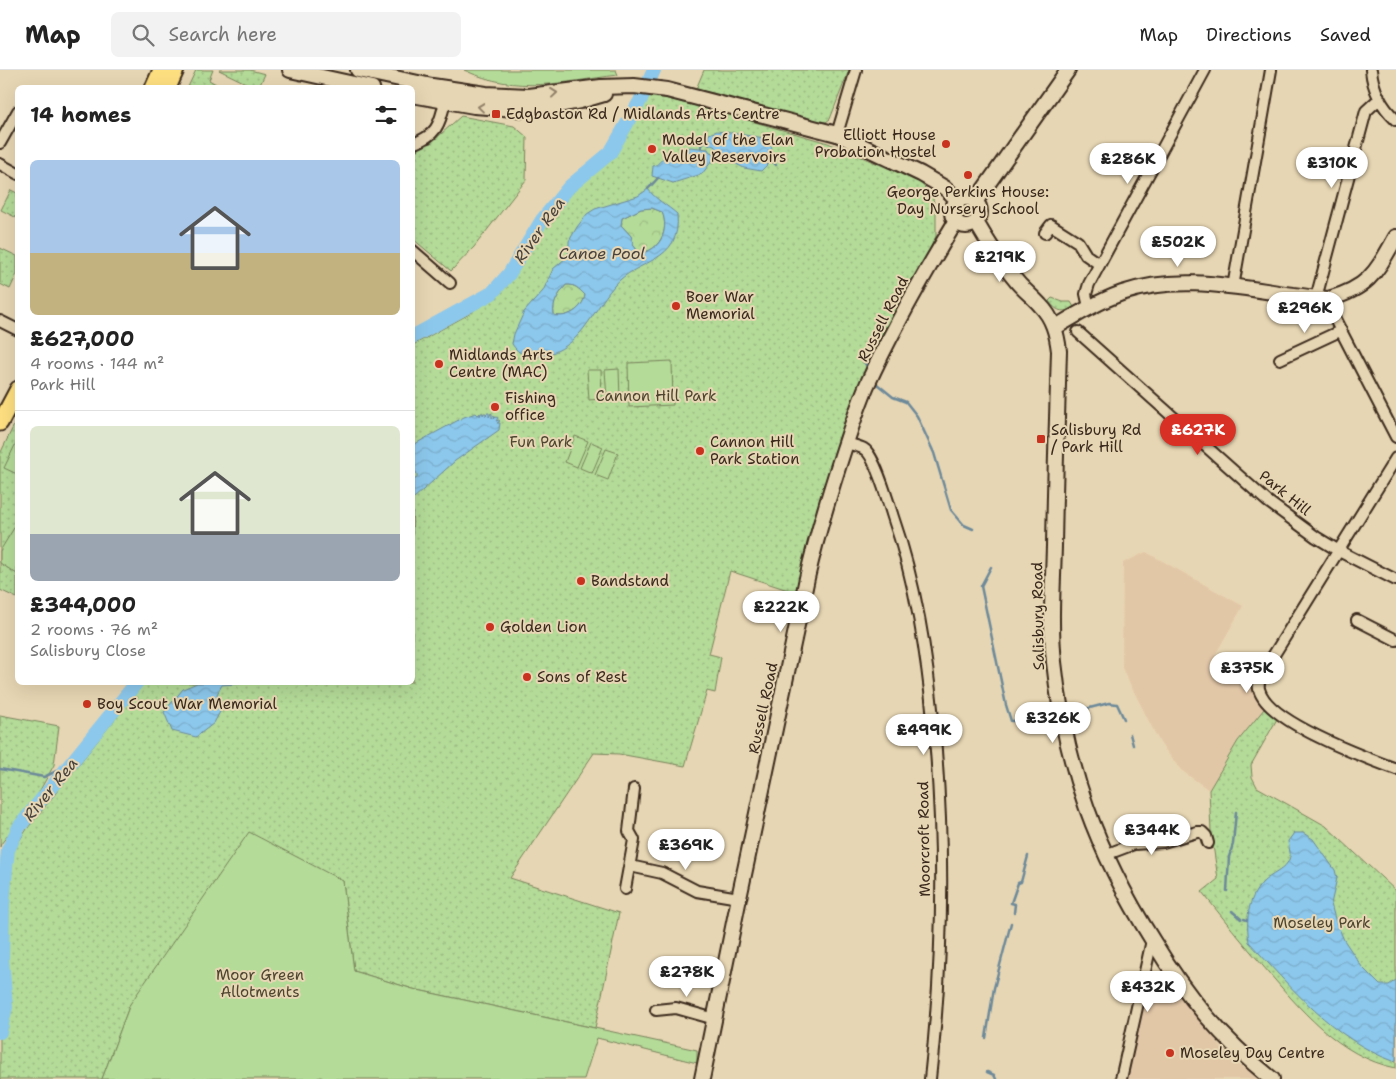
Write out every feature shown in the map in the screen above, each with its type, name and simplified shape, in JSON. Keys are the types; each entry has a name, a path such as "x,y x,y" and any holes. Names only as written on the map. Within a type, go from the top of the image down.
{"main road":[{"path":"154,85 160,70"},
{"path":"169,85 176,70"},
{"path":"290,70 364,79 394,85"},
{"path":"975,202 1068,70"},
{"path":"415,95 486,94 528,96 601,87 656,88 837,134 921,174 945,188 959,200"},
{"path":"415,89 492,108 530,110 580,101 630,87"},
{"path":"528,96 530,110"},
{"path":"966,198 978,205 980,213 976,222 963,226 956,221 953,208 959,200 966,198"},
{"name":"Russell Road","path":"702,1079 817,534 867,385 923,277 956,221"},
{"name":"Salisbury Road","path":"976,222 1019,284 1042,306 1054,328 1059,351 1053,598 1054,660 1064,731 1094,828 1105,855 1134,912 1183,988 1223,1036 1272,1079"},
{"path":"1054,328 1089,307 1124,293 1165,284 1208,283 1329,299 1362,286 1372,276 1396,237"},
{"path":"0,423 15,395"}],"street":[{"path":"837,134 856,70"},
{"path":"1089,307 1086,294 1089,284 1205,70"},
{"path":"1233,287 1272,70"},
{"path":"1371,70 1379,99 1387,112 1396,120"},
{"path":"415,143 430,137 441,119 445,95"},
{"path":"1379,99 1366,111 1320,298 1396,437"},
{"path":"0,143 15,116"},
{"path":"0,164 15,172"},
{"path":"1045,233 1051,224 1078,242 1086,255 1100,264"},
{"path":"415,253 450,283"},
{"path":"0,321 15,328"},
{"name":"Park Hill","path":"1078,332 1267,501 1316,537 1396,580"},
{"path":"1280,360 1340,332"},
{"name":"Moorcroft Road","path":"846,443 865,449 872,457 903,544 916,596 928,669 938,771 941,858 937,991 930,1079"},
{"path":"1396,458 1270,661 1260,678 1259,690 1271,707 1317,736 1348,751 1396,769"},
{"path":"1357,620 1396,640"},
{"path":"625,889 634,840 629,831 634,789"},
{"path":"1105,855 1134,844 1163,842 1197,832 1202,832 1206,836 1208,843"},
{"path":"630,866 662,873 697,891 739,898"},
{"path":"1121,1079 1152,940"},
{"path":"656,1010 676,1008 715,1019"}],"shaded area":[{"path":"1146,552 1243,606 1215,655 1248,680 1264,709 1238,741 1209,790 1181,770 1160,743 1122,668 1123,563"},
{"path":"1165,973 1230,1059 1261,1079 1127,1079 1147,982 1152,975"}],"green space":[{"path":"196,70 213,70 209,80 215,85 189,85"},
{"path":"219,70 250,70 265,74 260,85 250,85"},
{"path":"464,70 616,70 618,75 559,83 522,84 484,78"},
{"path":"704,70 849,70 830,119 826,122 696,89"},
{"name":"Cannon Hill Park","path":"649,94 716,111 828,143 919,181 932,196 936,209 936,236 921,269 903,296 869,358 827,479 797,593 730,571 709,654 721,657 715,693 707,691 685,766 619,754 594,753 510,878 619,913 595,1028 413,989 354,971 343,881 130,1004 102,1079 0,1079 0,960 7,958 8,867 14,849 27,829 142,685 415,685 415,344 471,313 501,288 521,257 570,191 614,154"},
{"path":"461,116 514,126 527,137 526,180 474,247 451,271 415,241 415,151 431,143"},
{"path":"11,190 15,192 15,217 1,210"},
{"path":"652,208 662,212 665,226 664,233 652,249 639,253 634,246 631,236 621,225 622,218 641,209"},
{"path":"0,248 15,255 15,278 10,289 0,284"},
{"path":"566,285 572,285 579,289 585,295 584,300 574,312 564,316 554,315 556,299"},
{"path":"1052,298 1063,302 1071,302 1074,307 1063,311 1060,310 1049,301"},
{"path":"672,361 673,405 629,407 628,363"},
{"path":"619,369 620,399 607,399 605,370"},
{"path":"587,370 601,370 602,399 589,400"},
{"path":"15,423 15,597 0,590 0,454"},
{"path":"575,436 588,441 577,467 565,462"},
{"path":"591,442 603,447 592,473 580,468"},
{"path":"15,445 15,473 4,468"},
{"path":"606,449 618,453 608,480 595,475"},
{"path":"15,526 15,573 0,563 0,551"},
{"name":"Moseley Park","path":"1264,709 1277,719 1251,765 1252,777 1257,787 1326,826 1396,891 1396,1068 1375,1062 1356,1053 1322,1029 1291,998 1202,892 1218,879 1211,831 1209,790 1238,741"},
{"path":"0,715 59,726 54,765 34,801 0,847"},
{"name":"Moor Green Allotments","path":"249,832 343,881 354,971 413,989 697,1050 697,1063 597,1038 584,1079 324,1079 321,1077 315,1079 102,1079 130,1004"}],"water":[{"path":"717,131 765,138 772,148 768,164 761,171 744,168 732,162 714,146 702,142 709,134"},
{"path":"690,147 708,149 715,157 702,174 673,183 652,176 653,166 658,164 663,158"},
{"name":"Canoe Pool","path":"648,189 677,214 677,230 672,242 656,258 634,270 614,286 584,328 567,345 556,352 537,357 525,355 518,351 512,344 514,334 524,312 543,291 553,269 567,257 569,241 587,214 595,209 638,196","holes":["652,208 662,212 665,226 664,233 657,245 646,252 639,253 634,246 631,236 621,225 622,218 641,209","566,285 572,285 579,289 585,295 584,300 574,312 564,316 554,315 556,299"]},
{"path":"476,413 478,415 480,413 480,416 481,413 483,415 486,413 486,416 489,413 489,417 491,413 492,418 494,415 494,419 498,418 496,421 500,421 497,423 500,423 499,430 455,461 415,497 415,479 417,474 415,471 415,444 464,417"},
{"path":"192,685 222,685 217,694 221,710 214,723 196,737 172,731 164,712 183,689"},
{"path":"1294,833 1303,833 1313,839 1335,870 1337,878 1331,904 1335,919 1344,940 1362,967 1380,985 1389,985 1396,980 1396,1060 1393,1061 1372,1052 1333,1026 1297,994 1249,942 1248,919 1253,896 1262,883 1282,869 1288,861 1290,855 1288,841"}],"waterway":[{"name":"River Rea","path":"415,335 492,293 509,274 542,220 569,187 610,153 640,101 654,70"},
{"path":"701,147 702,142"},
{"path":"770,158 776,165"},
{"path":"648,189 658,178"},
{"path":"862,358 867,367"},
{"path":"877,384 893,397 906,402 917,416 934,453 951,510 964,525 973,529"},
{"path":"991,567 981,586 1006,705 1011,721 1024,721"},
{"name":"River Rea","path":"0,1032 6,1007 2,959 3,905 8,850 19,827 135,685"},
{"path":"1070,713 1109,703 1117,704 1124,719"},
{"path":"1130,734 1133,745"},
{"path":"0,769 44,777 71,764"},
{"path":"1227,891 1229,857 1233,844 1236,812"},
{"path":"1014,913 1015,904 1011,903 1018,883 1021,882 1028,856"},
{"path":"1232,911 1241,919"},
{"path":"986,1038 994,988 1011,923"},
{"path":"987,1072 994,1075 996,1079"}],"place":[{"name":"Edgbaston Rd / Midlands Arts Centre","path":"496,114"},
{"name":"Elliott House Probation Hostel","path":"946,144"},
{"name":"Model of the Elan Valley Reservoirs","path":"652,149"},
{"name":"George Perkins House: Day Nursery School","path":"968,175"},
{"name":"Boer War Memorial","path":"676,306"},
{"name":"Midlands Arts Centre (MAC)","path":"439,364"},
{"name":"Fishing office","path":"495,407"},
{"name":"Salisbury Rd / Park Hill","path":"1041,439"},
{"name":"Cannon Hill Park Station","path":"700,451"},
{"name":"Bandstand","path":"581,581"},
{"name":"Golden Lion","path":"490,627"},
{"name":"Sons of Rest","path":"527,677"},
{"name":"Boy Scout War Memorial","path":"87,704"},
{"name":"Moseley Day Centre","path":"1170,1053"}],"park label":[{"name":"Fun Park","path":"541,442"}]}
